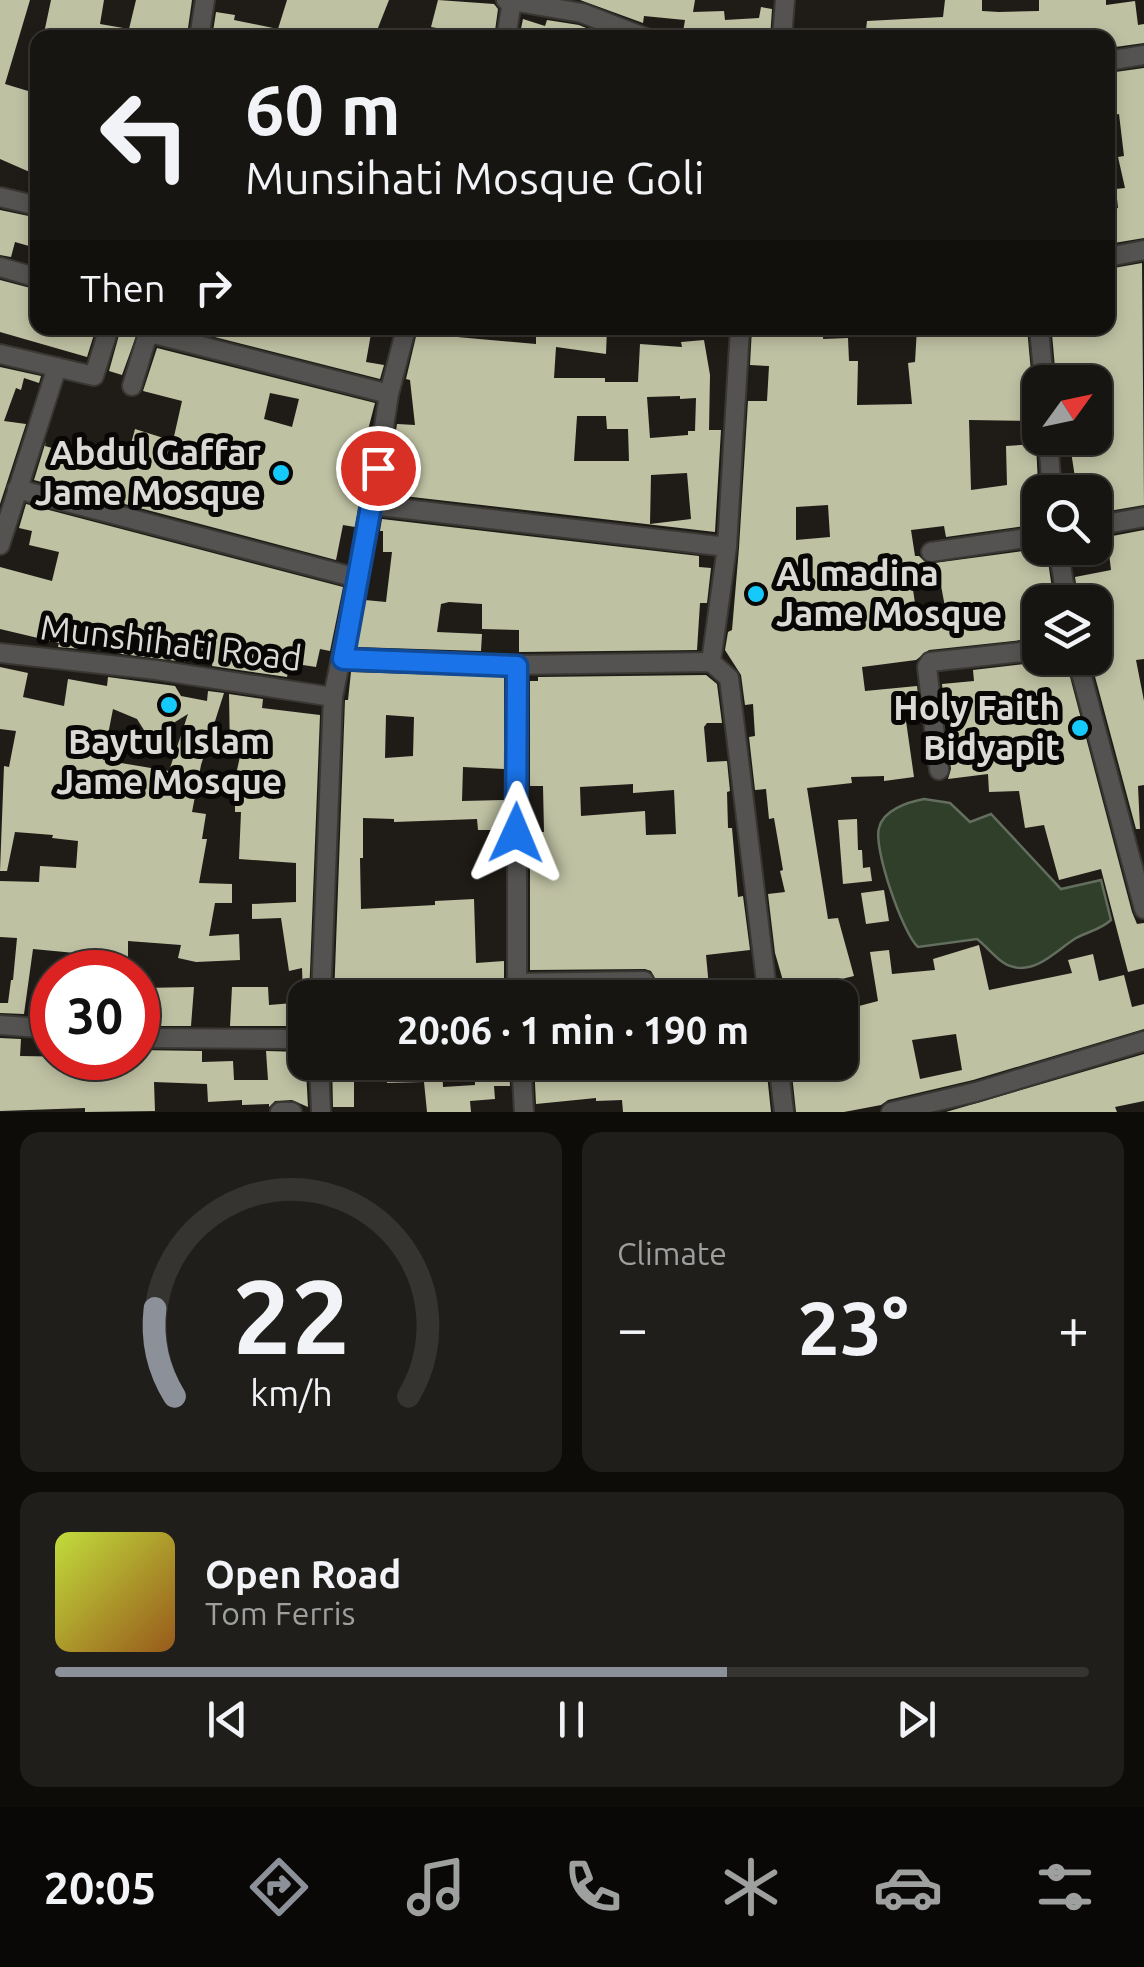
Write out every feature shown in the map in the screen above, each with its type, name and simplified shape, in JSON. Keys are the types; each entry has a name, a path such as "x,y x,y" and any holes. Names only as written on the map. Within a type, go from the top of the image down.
{"street":[{"path":"200,30 205,0"},
{"path":"507,30 509,0 582,13 626,30"},
{"path":"783,30 785,0"},
{"path":"1115,60 1144,55"},
{"path":"0,197 30,204"},
{"path":"1115,256 1144,250"},
{"path":"0,268 30,276"},
{"path":"0,354 94,376 107,335"},
{"path":"132,386 147,337 152,335"},
{"path":"158,335 388,394"},
{"path":"322,980 333,698 372,505 388,394 404,335"},
{"path":"711,662 727,547 739,335"},
{"path":"1041,335 1043,365"},
{"path":"0,545 57,367"},
{"path":"16,490 357,578"},
{"path":"372,505 727,547"},
{"path":"1112,523 1144,517"},
{"path":"931,552 1022,539"},
{"path":"939,770 927,666 930,662 1022,652"},
{"name":"Munshihati Road","path":"0,653 156,670 333,698"},
{"path":"343,659 517,666 711,662 729,678 765,980"},
{"path":"516,980 517,666"},
{"path":"1082,675 1138,866 1144,909"},
{"path":"0,1025 30,1028"},
{"path":"160,1038 288,1040"},
{"path":"891,1112 976,1092 1144,1042"},
{"path":"320,1080 321,1112"},
{"path":"522,1080 524,1112"},
{"path":"780,1080 784,1112"},
{"path":"280,1112 292,1112"}],"shaded area":[{"path":"924,799 950,803 970,822 991,814 1061,889 1101,880 1111,920 1031,967 1004,963 977,939 918,947 891,890 878,838 881,822 891,812"}],"building":[{"path":"0,0 30,0 5,84 30,92 30,172 0,159"},
{"path":"51,0 104,0 100,24 129,29 136,0 192,0 188,30 45,30"},
{"path":"287,0 389,0 377,30 213,30 216,12 278,29"},
{"path":"438,0 494,4 498,9 495,30 431,27"},
{"path":"580,0 695,0 693,12 724,11 725,20 759,18 761,7 772,9 771,30 683,30 685,20 644,16 643,23"},
{"path":"945,0 982,0 982,11 999,12 1039,11 1039,0 1106,0 1106,5 1135,1 1138,25 1144,24 1144,43 1115,47 1115,30 866,30 867,21 943,17"},
{"path":"523,19 545,26 547,20 591,30 521,30"},
{"path":"1144,68 1144,238 1115,243 1116,189 1125,188 1118,157 1124,156 1119,114 1115,115 1115,72"},
{"path":"0,210 30,216 29,246 15,242 11,257 0,255"},
{"path":"1142,263 1144,505 1112,510 1112,475 1075,475 1072,455 1112,455 1112,365 1055,365 1052,335 1115,335 1115,268"},
{"path":"0,280 30,288 30,335 94,335 87,357 0,332"},
{"path":"119,335 136,335 122,375 109,371"},
{"path":"207,335 371,335 366,362 384,365 380,379"},
{"path":"416,335 458,335 536,344 536,335 607,335 606,354 556,347 554,378 605,378 605,382 638,382 640,344 682,347 681,342 704,340 710,375 709,430 721,430 715,532 386,494 397,424 415,425 410,380 406,379","holes":["647,397 696,398 695,431 650,438","577,416 606,416 607,429 628,429 629,461 574,461","687,473 691,519 650,524 651,475"]},
{"path":"752,335 848,338 849,361 858,361 857,405 912,404 908,363 915,362 917,335 1028,335 1030,365 1022,365 1022,421 969,420 971,490 1007,485 1006,446 1022,445 1022,455 1037,455 1038,475 1022,475 1022,526 946,537 944,526 911,530 915,556 927,564 1022,551 1022,565 1049,565 1051,585 1022,585 1022,640 929,650 916,660 862,667 865,691 917,686 920,713 905,714 914,777 884,781 884,776 851,777 852,783 807,788 828,919 838,918 854,976 838,980 783,980 775,953 768,894 785,892 774,818 769,819 766,789 755,790 749,737 755,736 753,704 745,705 741,675 725,650 728,632 732,630 748,401 767,401 769,366 750,365","holes":["828,505 830,537 796,540 796,507","940,580 945,607 916,610 912,583"]},
{"path":"157,348 375,403 363,449 368,450 355,527 343,525 336,560 34,480 46,441 45,446 99,461 101,452 127,459 135,429 173,441 182,401 143,391","holes":["270,393 299,399 292,427 264,419"]},
{"path":"0,367 41,376 39,383 24,378 21,390 16,388 4,421 26,424 0,504"},
{"path":"26,504 343,587 330,651 320,649 316,667 290,663 287,677 212,666 214,652 187,649 185,662 82,645 82,649 58,647 59,643 0,629 0,567 52,581 59,552 29,545 32,531 19,528"},
{"path":"382,519 699,556 699,567 711,568 707,603 700,603 697,650 519,652 519,630 482,629 482,604 449,602 441,604 437,632 482,634 481,651 356,647 365,600 386,602 392,552 383,552"},
{"path":"1144,530 1144,659 1136,660 1144,701 1144,785 1138,786 1140,829 1136,829 1095,675 1112,675 1112,585 1076,585 1075,577 1111,570 1112,536"},
{"path":"1022,664 1022,675 1069,675 1132,912 1137,924 1144,923 1144,968 1128,972 1101,869 1059,880 1044,825 1025,828 1019,791 989,792 988,774 948,779 951,769 942,684 974,681 973,670"},
{"path":"0,667 28,673 23,697 64,706 68,679 107,686 108,677 175,686 181,696 207,701 208,691 224,693 201,765 192,812 206,814 202,839 207,839 199,883 232,884 232,903 215,903 209,936 239,934 240,960 196,962 178,958 181,945 128,941 128,950 33,949 24,1014 0,1013 0,1003 8,1003 17,938 0,937 0,881 39,882 40,866 76,868 78,841 15,832 7,871 0,871 4,766 9,767 16,731 0,729","holes":["113,709 137,719 149,738 188,714 169,771 103,760"]},
{"path":"351,672 504,677 504,769 463,767 462,801 504,800 504,830 478,830 477,819 394,822 363,818 360,858 361,909 474,899 476,963 504,961 504,980 335,980 345,700","holes":["386,715 414,717 413,756 385,758"]},
{"path":"706,675 717,684 722,723 707,723 704,727 707,762 727,761 728,828 732,828 738,897 743,896 750,950 706,955 708,980 656,980 645,969 530,970 530,832 544,832 543,786 530,786 530,681 538,681 538,677","holes":["633,784 633,793 674,790 676,834 646,835 645,811 581,816 580,787"]},
{"path":"229,694 263,699 262,708 320,715 310,980 302,980 302,968 289,971 281,918 252,919 252,904 296,902 296,863 239,859 241,812 235,812 235,779 241,752 230,752"},
{"path":"857,819 858,850 862,850 863,868 870,867 872,881 843,884 838,820"},
{"path":"884,890 889,921 866,924 861,893"},
{"path":"979,945 989,990 1072,973 1068,960 1093,954 1099,981 1124,975 1132,1007 1144,1004 1144,1029 881,1105 844,1112 796,1112 793,1080 858,1080 858,1006 878,1001 870,952 889,950 892,974 935,970 933,959","holes":["956,1034 962,1070 920,1079 912,1040"]},
{"path":"194,987 191,1026 160,1026 160,988"},
{"path":"232,987 268,987 269,1005 288,1003 288,1026 230,1026"},
{"path":"0,1038 21,1039 20,1056 30,1056 30,1080 160,1080 160,1050 202,1051 202,1062 233,1061 234,1080 268,1080 266,1051 288,1052 288,1080 307,1080 308,1107 292,1100 275,1101 269,1107 242,1105 242,1100 208,1102 207,1084 154,1082 155,1111 0,1111"},
{"path":"1144,1054 1144,1101 1115,1107 1117,1112 946,1112"},
{"path":"332,1080 354,1080 354,1107 333,1107"},
{"path":"387,1080 443,1080 443,1087 475,1085 475,1080 510,1080 510,1086 494,1086 495,1099 470,1101 471,1112 427,1112 424,1082"},
{"path":"535,1080 768,1080 771,1112 623,1112 622,1100 596,1098 536,1104"}],"place":[{"name":"Abdul Gaffar Jame Mosque","path":"281,473"},
{"name":"Al madina Jame Mosque","path":"756,594"},
{"name":"Baytul Islam Jame Mosque","path":"169,705"},
{"name":"Holy Faith Bidyapit","path":"1080,728"}],"route":[{"path":"378,468 343,659 517,666 516,833"}]}
